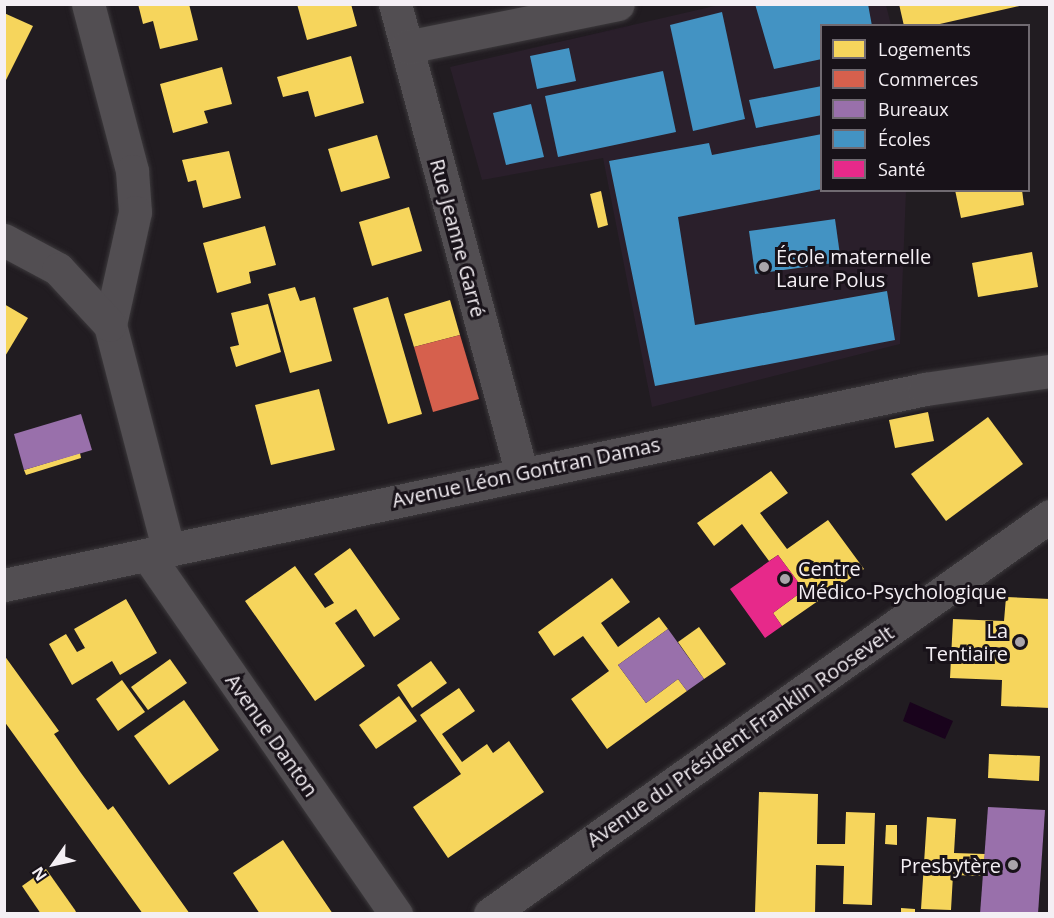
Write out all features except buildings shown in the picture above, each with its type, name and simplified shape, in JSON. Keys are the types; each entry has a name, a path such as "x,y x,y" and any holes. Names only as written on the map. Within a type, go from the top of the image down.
{"street":[{"path":"88,4 132,171 135,212 110,325 158,552"},
{"name":"Rue Jeanne Garré","path":"395,4 520,472"},
{"path":"407,47 618,4"},
{"path":"4,240 58,269 110,325"},
{"name":"Avenue Léon Gontran Damas","path":"4,585 520,472 925,389 1050,371"},
{"name":"Avenue du Président Franklin Roosevelt","path":"490,914 1050,516"},
{"name":"Avenue Danton","path":"158,552 396,914"}],"shaded area":[{"name":"École maternelle Laure Polus","path":"719,5 886,5 891,24 820,24 820,192 906,192 900,344 652,407 603,158 482,180 450,67"},
{"path":"910,702 953,721 945,739 903,721"}],"place":[{"name":"École maternelle Laure Polus","path":"764,267"},
{"name":"Centre Médico-Psychologique","path":"785,579"},
{"name":"La Tentiaire","path":"1020,642"},
{"name":"Presbytère","path":"1013,865"}]}
